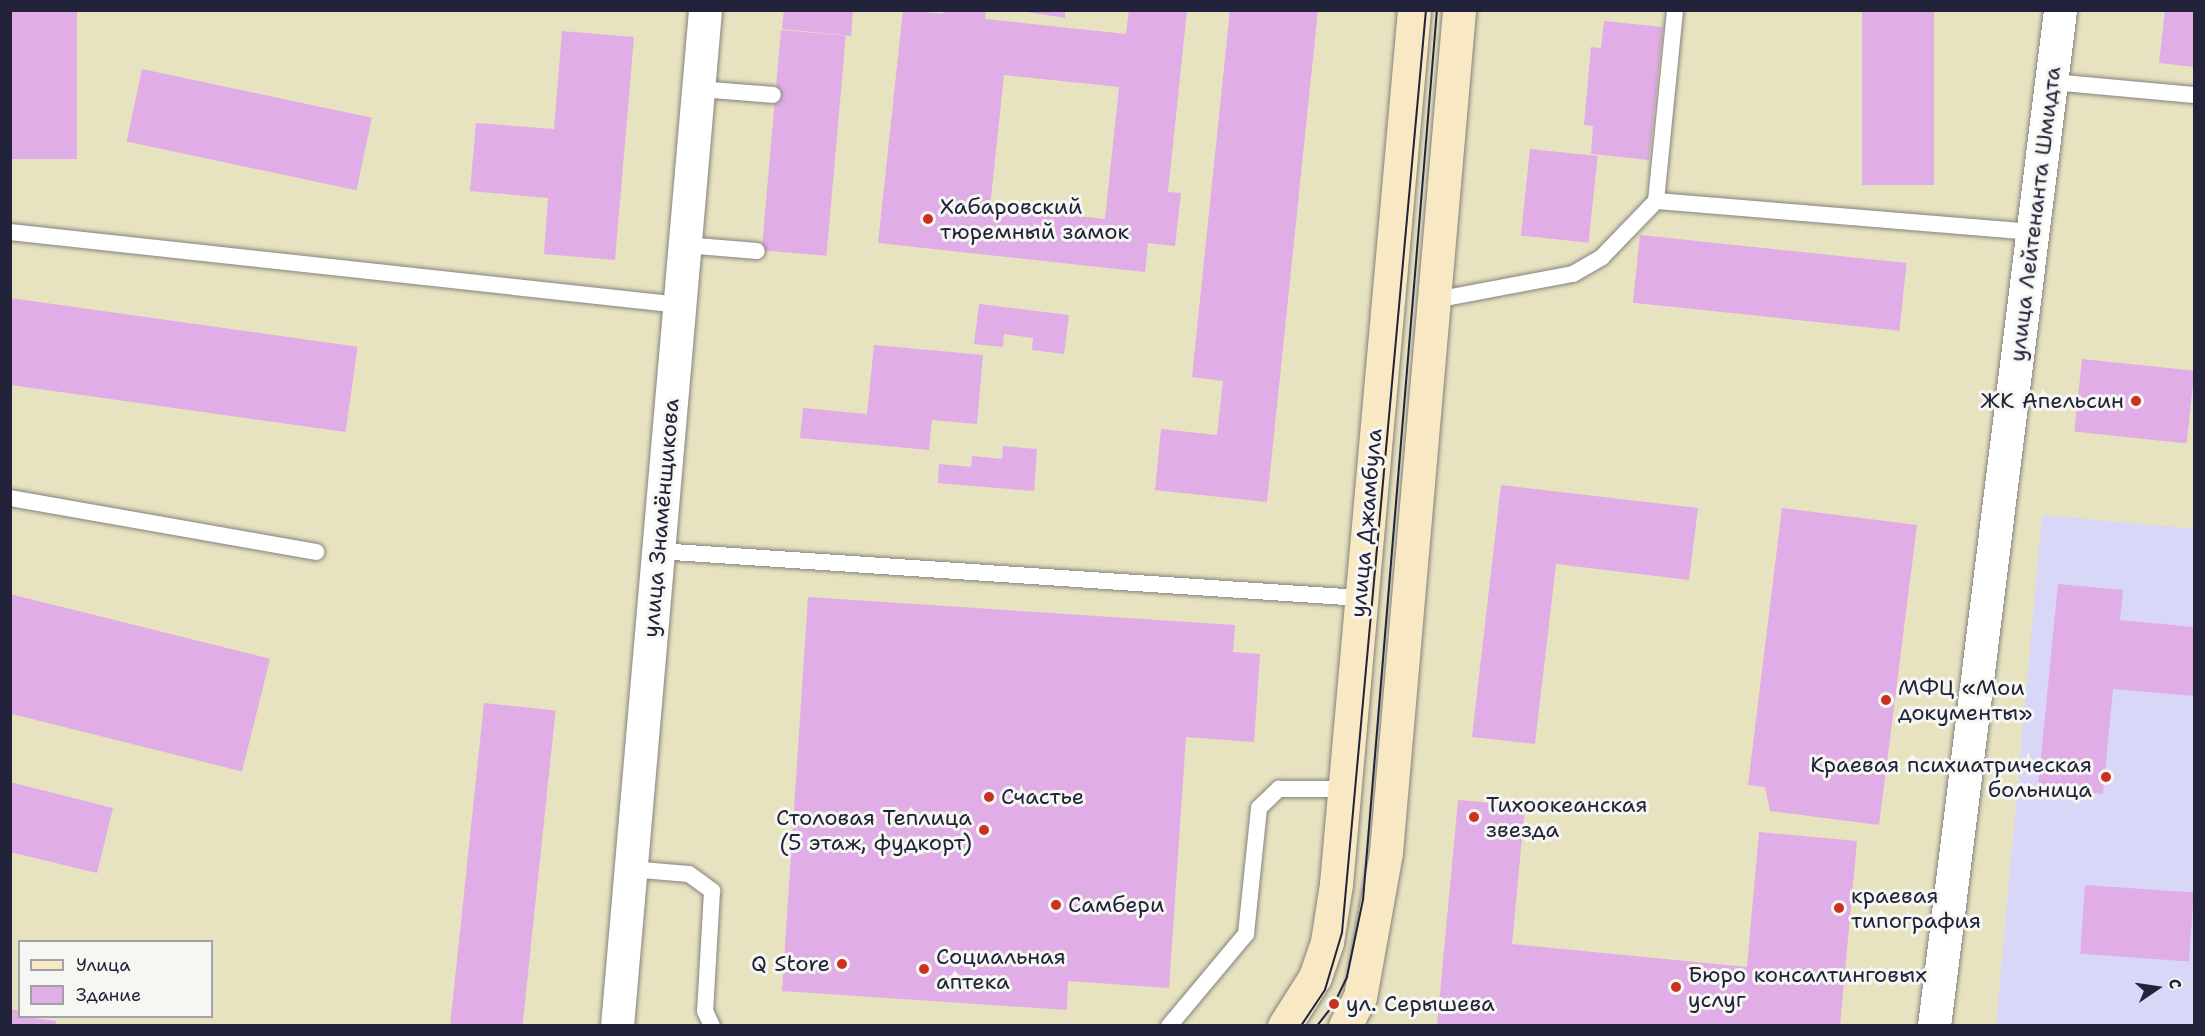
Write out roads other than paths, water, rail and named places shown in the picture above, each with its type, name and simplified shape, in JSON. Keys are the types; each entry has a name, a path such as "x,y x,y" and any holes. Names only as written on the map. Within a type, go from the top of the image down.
{"street":[{"name":"улица Знамёнщикова","path":"617,1026 705,10"},
{"name":"улица Джамбула","path":"1284,1026 1315,977 1327,942 1344,789 1414,10"},
{"path":"1345,1026 1360,997 1386,852 1459,10"},
{"name":"улица Лейтенанта Шмидта","path":"1934,1026 2060,10"}],"lane":[{"path":"1435,300 1573,274 1602,257 1656,201 1675,10"},
{"path":"2052,82 2194,95"},
{"path":"699,89 774,95"},
{"path":"1656,201 2034,232"},
{"path":"10,232 680,305"},
{"path":"685,245 757,251"},
{"path":"10,498 316,552"},
{"path":"658,551 1360,597"},
{"path":"1169,1026 1246,934 1259,808 1279,789 1344,789"},
{"path":"630,869 689,874 712,891 705,1011 712,1026"}],"tram line":[{"path":"1301,1026 1325,990 1342,933 1426,10"},
{"path":"1317,1026 1334,1004 1347,977 1363,900 1437,10"}],"place":[{"name":"Хабаровский тюремный замок","path":"928,219"},
{"name":"ЖК Апельсин","path":"2136,401"},
{"name":"МФЦ «Мои документы»","path":"1886,700"},
{"name":"Краевая психиатрическая больница","path":"2106,777"},
{"name":"Счастье","path":"989,797"},
{"name":"Тихоокеанская звезда","path":"1474,817"},
{"name":"Столовая Теплица (5 этаж, фудкорт)","path":"984,830"},
{"name":"Самбери","path":"1056,905"},
{"name":"краевая типография","path":"1839,908"},
{"name":"Q Store","path":"842,964"},
{"name":"Социальная аптека","path":"924,969"},
{"name":"Бюро консалтинговых услуг","path":"1676,987"},
{"name":"ул. Серышева","path":"1334,1004"}]}
